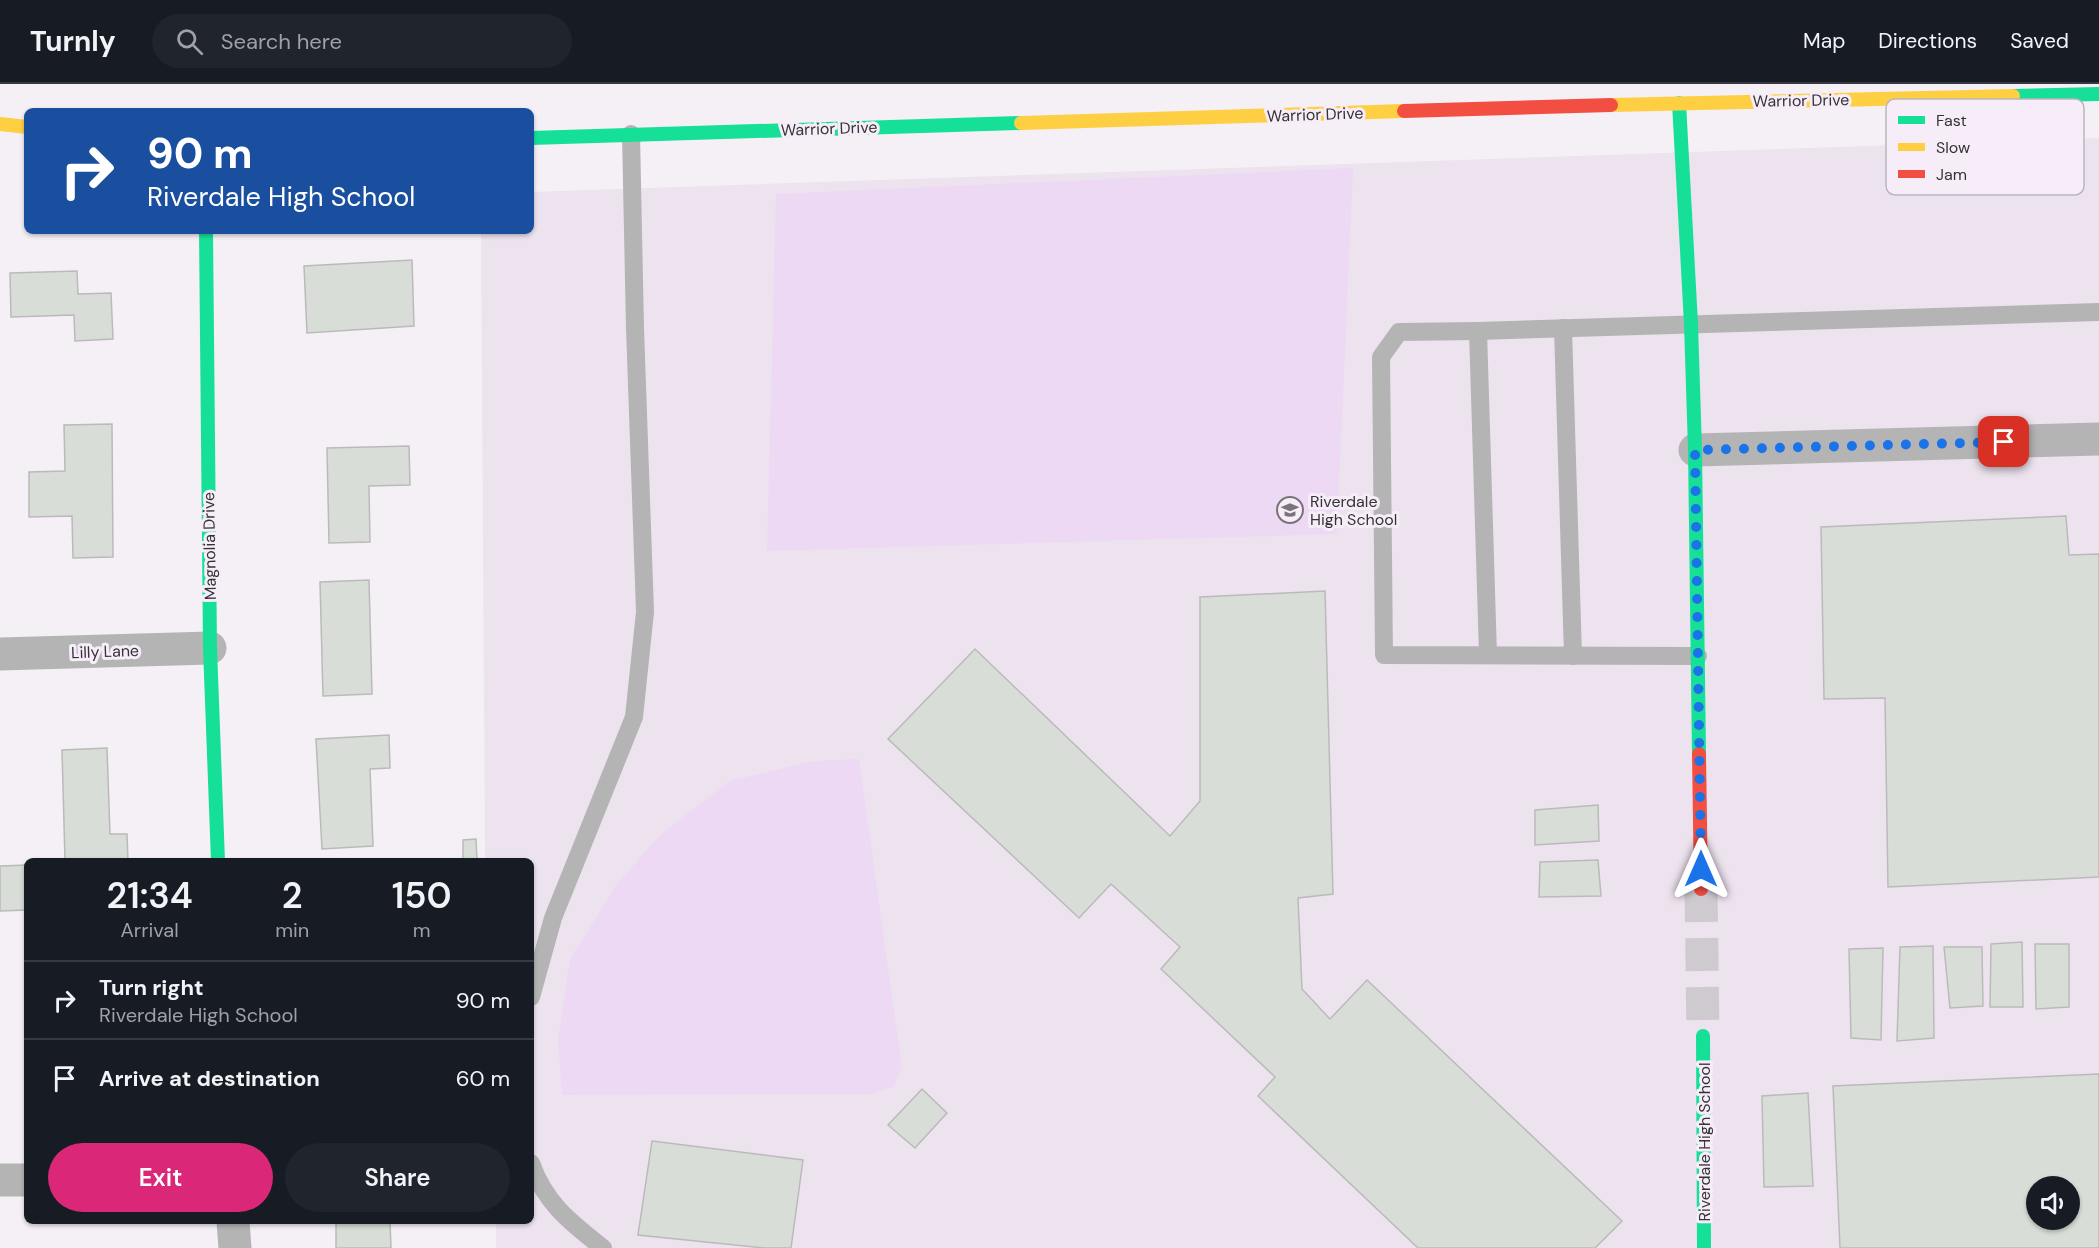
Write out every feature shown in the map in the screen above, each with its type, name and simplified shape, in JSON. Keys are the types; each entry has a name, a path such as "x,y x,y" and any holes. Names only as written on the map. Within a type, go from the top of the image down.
{"street":[{"name":"Warrior Drive","path":"534,138 1679,103 2099,94"},
{"path":"1679,103 1691,324 1695,450 1701,889"},
{"path":"0,124 24,127"},
{"name":"Magnolia Drive","path":"206,234 210,648 218,858"},
{"path":"1695,450 2099,439"},
{"name":"Lilly Lane","path":"0,654 210,648"},
{"name":"Riverdale High School","path":"1703,1036 1704,1248"},
{"path":"0,1180 24,1180"},
{"path":"233,1224 235,1248"}],"lane":[{"path":"534,986 553,918 633,717 645,612 631,134"},
{"path":"1698,656 1384,655 1381,357 1399,332 2099,312"},
{"path":"1563,328 1573,656"},
{"path":"1478,331 1488,655"},
{"path":"534,1168 551,1203 603,1248"}],"shaded area":[{"name":"Riverdale High School","path":"2099,138 2099,1248 496,1248 496,1224 534,1224 534,858 485,858 481,234 534,234 534,192 1886,145 1886,195 2084,195 2084,139"},
{"path":"1353,168 1337,534 767,551 776,194"},
{"path":"859,759 902,1068 894,1086 872,1094 562,1095 558,1040 570,960 616,885 661,834 730,781 813,761"}],"building":[{"path":"412,260 414,326 307,333 304,266"},
{"path":"77,271 78,294 111,293 113,339 75,341 74,315 11,317 10,273"},
{"path":"112,424 113,557 73,558 72,516 29,517 29,472 65,471 64,425"},
{"path":"409,446 410,485 369,486 370,542 329,543 327,448"},
{"path":"2066,516 2069,555 2099,554 2099,877 1888,887 1885,698 1824,699 1821,527"},
{"path":"369,580 372,694 323,696 320,582"},
{"path":"1325,591 1333,894 1298,898 1302,989 1330,1019 1367,980 1622,1221 1595,1248 1418,1248 1258,1096 1275,1077 1161,969 1180,947 1111,884 1079,918 888,739 975,649 1170,836 1200,801 1200,597"},
{"path":"389,735 390,768 370,769 373,846 322,849 316,739"},
{"path":"107,748 110,834 127,834 128,858 65,858 62,750"},
{"path":"1598,805 1599,841 1535,845 1535,810"},
{"path":"476,839 477,858 463,858 463,840"},
{"path":"1598,860 1601,896 1539,897 1540,862"},
{"path":"24,865 24,910 0,911 0,866"},
{"path":"2022,942 2023,1007 1990,1007 1991,944"},
{"path":"2035,944 2069,944 2069,1007 2036,1009"},
{"path":"1933,946 1934,1038 1897,1041 1900,947"},
{"path":"1944,947 1982,947 1983,1006 1950,1008"},
{"path":"1883,948 1881,1040 1851,1038 1849,949"},
{"path":"2099,1074 2099,1248 1840,1248 1833,1086"},
{"path":"922,1089 947,1113 915,1148 888,1125"},
{"path":"1808,1093 1813,1186 1764,1187 1762,1096"},
{"path":"652,1141 803,1160 791,1248 764,1248 638,1235"},
{"path":"336,1224 390,1224 391,1248 336,1248"}],"tunnel":[{"path":"1701,889 1703,1036"}],"traffic: fast":[{"path":"2013,96 2099,94"},
{"path":"1679,103 1691,324 1695,450 1699,754"},
{"path":"534,138 1021,123"},
{"path":"206,234 210,648 218,858"},
{"path":"1703,1036 1704,1248"}],"traffic: slow":[{"path":"1611,105 2013,96"},
{"path":"1021,123 1404,111"},
{"path":"0,124 24,127"}],"traffic: jam":[{"path":"1404,111 1611,105"},
{"path":"1699,754 1701,889"}],"place":[{"name":"Riverdale High School","path":"1290,510"}],"route":[{"path":"1701,869 1695,450 2004,442"}]}
